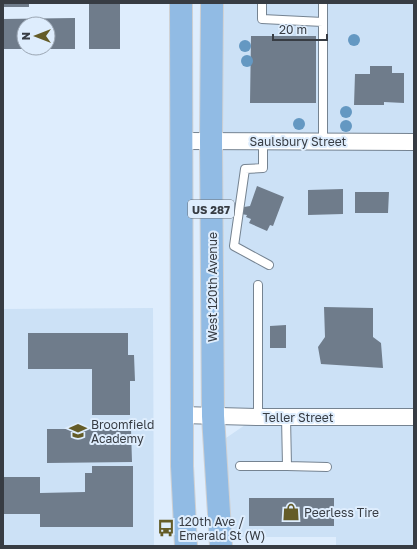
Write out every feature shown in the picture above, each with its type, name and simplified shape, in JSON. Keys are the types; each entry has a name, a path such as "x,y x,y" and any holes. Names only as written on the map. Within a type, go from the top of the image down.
{"main road":[{"name":"US 287","path":"181,3 182,466 186,546"},
{"name":"West 120th Avenue","path":"212,3 212,416 221,546"}],"street":[{"name":"Saulsbury Street","path":"182,141 414,142"},
{"name":"Teller Street","path":"182,415 258,417 414,417"}],"lane":[{"path":"262,3 262,19 323,22"},
{"path":"323,3 323,141"},
{"path":"263,141 263,168 245,169 234,246 269,265"},
{"path":"258,285 258,417"},
{"path":"286,417 287,466"},
{"path":"240,466 327,467"}],"shaded area":[{"path":"213,3 414,3 414,417 213,416"},
{"name":"Broomfield Academy","path":"153,308 154,546 3,546 3,309"},
{"path":"414,423 414,546 336,546 336,537 227,537 226,438 245,425"}],"building":[{"path":"3,3 29,3 29,7 3,7"},
{"path":"89,3 120,3 120,49 89,49"},
{"path":"56,18 75,18 75,49 56,49"},
{"path":"3,19 16,19 16,49 3,49"},
{"path":"251,36 316,36 316,103 250,103"},
{"path":"370,66 392,66 392,73 404,73 404,103 384,102 384,105 354,105 355,74 370,74"},
{"path":"257,186 284,197 273,226 270,225 267,231 249,223 251,219 246,217 247,215 241,214 244,207 250,206"},
{"path":"343,189 343,214 308,215 308,190"},
{"path":"355,192 389,192 388,213 355,213"},
{"path":"324,307 373,308 373,337 381,343 383,368 321,364 318,347 325,337"},
{"path":"286,325 286,348 270,348 270,326"},
{"name":"Broomfield Academy","path":"28,333 128,333 128,355 134,355 135,381 130,381 130,415 92,415 92,369 28,369"},
{"name":"Broomfield Academy","path":"47,429 131,429 132,462 47,463"},
{"name":"Broomfield Academy","path":"92,466 133,466 133,527 40,527 40,514 3,514 3,477 40,477 40,493 85,492 85,473 92,473"},
{"name":"Peerless Tire","path":"249,498 334,498 334,526 249,526"}],"place":[{"name":"Broomfield Academy","path":"78,431"},
{"name":"Peerless Tire","path":"291,512"},
{"name":"120th Ave / Emerald St (W)","path":"166,528"}]}
